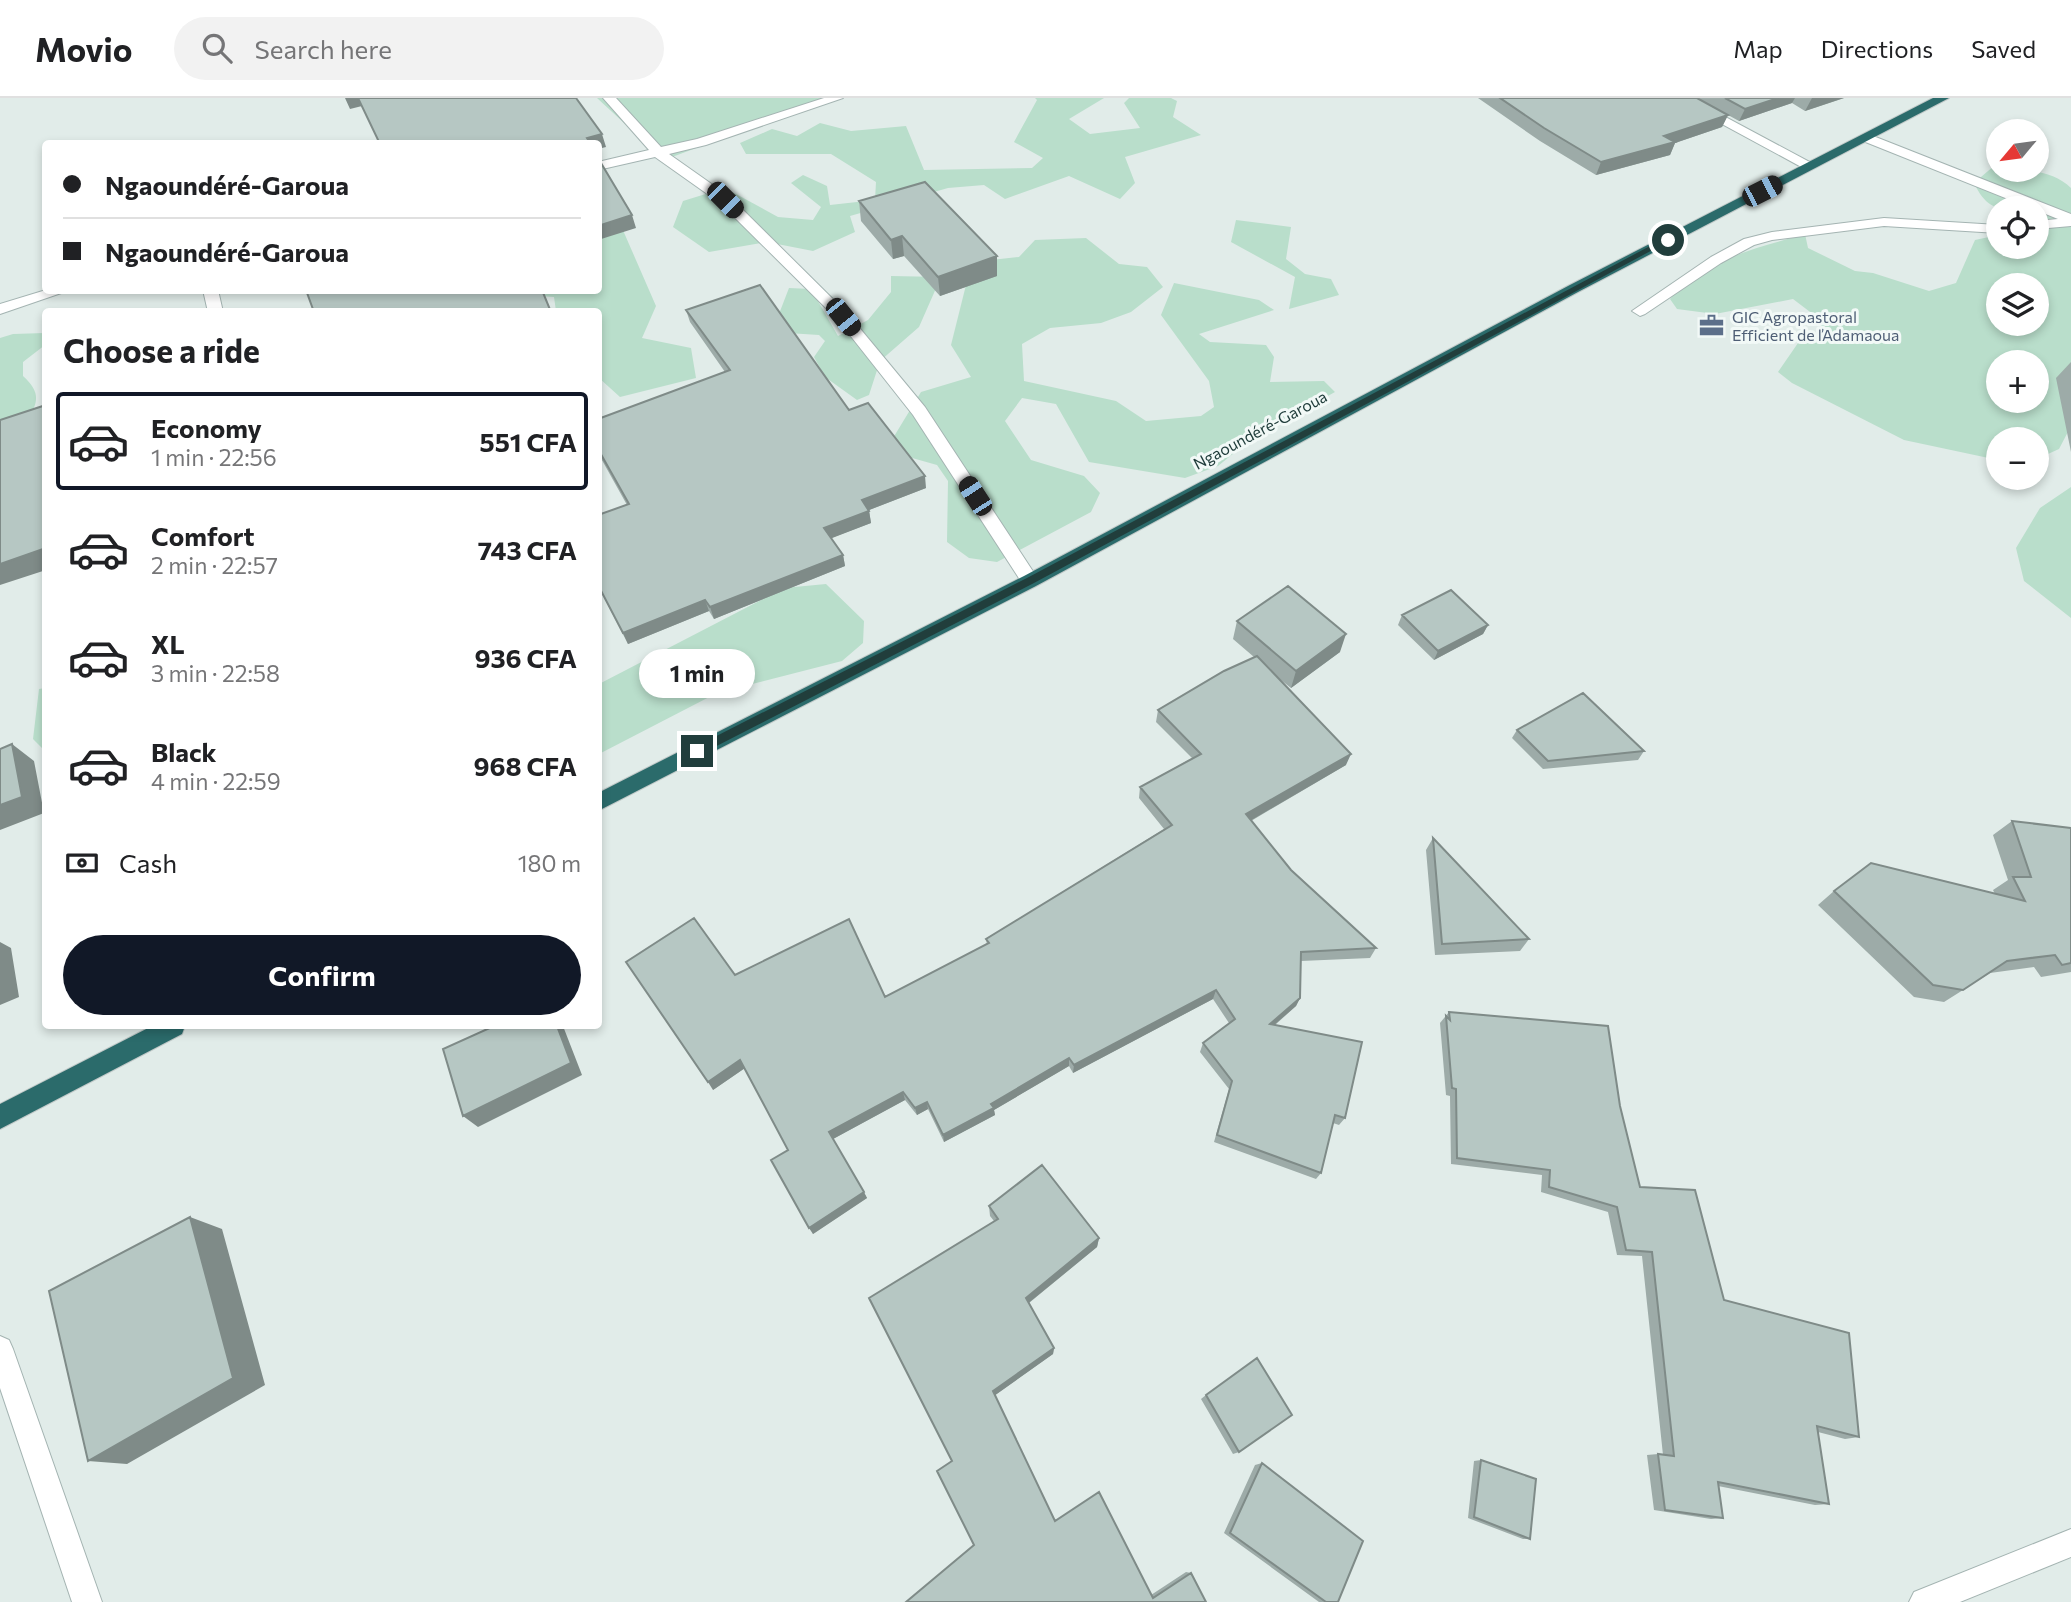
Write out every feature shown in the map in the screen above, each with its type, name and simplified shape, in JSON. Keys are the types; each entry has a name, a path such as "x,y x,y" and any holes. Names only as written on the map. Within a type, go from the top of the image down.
{"highway":[{"name":"Ngaoundéré-Garoua","path":"602,801 1030,580 1561,296 1943,98"},
{"path":"0,1117 168,1029"}],"street":[{"path":"609,98 659,153 725,200 843,317 919,411 1030,580"},
{"path":"602,165 659,153 837,98"},
{"path":"1680,98 1810,166"},
{"path":"1868,138 2071,220"},
{"path":"2049,223 2071,220"},
{"path":"1640,311 1716,260 1749,242 1772,236 1884,222 1986,228"},
{"path":"0,309 50,294"},
{"path":"0,1349 87,1602"},
{"path":"1924,1602 2071,1543"}],"green space":[{"path":"597,98 831,98 664,160"},
{"path":"1035,98 1104,98 1069,119 1090,134 1140,128 1124,103 1129,98 1171,98 1177,101 1173,117 1201,135 1125,157 1135,183 1120,199 1069,176 1005,199 984,185 948,188 850,216 855,232 813,251 767,242 709,252 673,227 683,201 725,188 778,217 813,220 821,207 791,183 803,175 827,186 830,205 875,200 876,182 831,154 746,154 740,143 772,129 797,136 820,123 851,131 906,126 924,170 1032,168 1043,158 1014,142 1037,100"},
{"path":"1986,173 1986,182 2049,182 2049,175 2071,188 2071,426 2059,449 2049,454 2049,427 1986,427 1986,457 1904,440 1792,383 1778,372 1798,343 1822,330 1818,318 1793,299 1715,314 1677,309 1670,299 1683,285 1714,265 1750,250 1805,234 1808,248 1855,271 1873,273 1929,291 1956,283 1975,240 1986,238 1986,259 2049,259 2049,196 1986,196 1986,201 1974,183"},
{"path":"1236,220 1291,227 1286,259 1305,274 1331,279 1339,295 1289,309 1295,277 1231,242"},
{"path":"622,228 656,306 642,338 691,348 696,378 620,397 602,381 602,308 556,308 554,297 522,295 512,308 488,308 417,294 602,294 602,229"},
{"path":"1086,238 1119,264 1147,267 1163,287 1131,312 1101,323 1050,328 1022,344 1024,381 1116,401 1146,421 1201,416 1214,407 1209,381 1161,315 1174,283 1259,300 1274,310 1199,334 1210,342 1266,345 1274,357 1270,382 1324,381 1335,392 1255,436 1218,466 1185,478 1089,462 1056,404 1022,398 1005,421 1031,460 1084,476 1100,493 1091,512 997,562 969,558 947,542 948,481 937,465 898,454 890,443 921,392 971,377 951,345 970,269 982,261 1019,257 1035,240"},
{"path":"891,276 941,277 919,327 880,361 869,395 857,400 825,377 814,357 825,341 819,335 772,332 789,288 811,289 838,336 868,320 891,292"},
{"path":"42,333 42,347 23,362 23,376 35,392 36,402 28,420 0,429 0,338 13,334"},
{"path":"2071,487 2071,618 2024,581 2016,548 2040,508"},
{"path":"826,584 864,621 863,643 842,661 717,693 602,752 602,682 784,588"},
{"path":"39,689 42,689 42,748 33,739"}],"building":[{"path":"358,98 576,98 602,134 587,138 588,140 378,140"},
{"path":"1500,98 1697,98 1728,115 1664,136 1675,142 1601,162"},
{"path":"1725,98 1778,98 1745,109"},
{"path":"602,165 632,215 602,225"},
{"path":"925,182 997,256 938,277 902,236 891,240 859,201"},
{"path":"760,285 849,410 868,403 925,476 862,500 869,511 824,528 843,555 710,607 705,600 623,633 602,593 602,514 629,504 602,456 602,418 730,370 686,310"},
{"path":"307,294 544,294 549,308 313,308"},
{"path":"42,406 42,549 0,564 0,420"},
{"path":"1288,586 1346,634 1296,671 1237,621"},
{"path":"1451,590 1488,625 1438,651 1402,615"},
{"path":"1257,656 1351,754 1246,814 1291,870 1376,948 1301,952 1300,998 1270,1024 1362,1042 1345,1118 1335,1115 1321,1173 1217,1135 1232,1081 1203,1043 1235,1019 1216,990 1074,1065 1069,1058 991,1104 994,1108 943,1135 927,1102 915,1108 903,1092 829,1132 864,1192 809,1228 771,1160 788,1150 740,1060 708,1082 626,962 694,918 735,975 849,919 885,997 989,943 986,939 1172,825 1140,787 1201,754 1158,710 1224,671"},
{"path":"1583,693 1644,751 1548,761 1517,730"},
{"path":"12,744 22,797 0,805 0,749"},
{"path":"2012,821 2071,828 2071,963 2062,965 2055,955 2007,961 1963,990 1933,985 1834,891 1871,863 2025,901 2013,877 2031,877"},
{"path":"1433,838 1529,939 1442,944"},
{"path":"1449,1012 1608,1026 1620,1106 1640,1187 1695,1190 1724,1300 1849,1333 1859,1437 1817,1426 1829,1504 1718,1482 1723,1518 1665,1510 1658,1454 1674,1456 1652,1252 1626,1250 1617,1207 1549,1187 1550,1170 1457,1158 1456,1089 1452,1088 1446,1016 1450,1020"},
{"path":"487,1029 558,1029 571,1063 463,1116 443,1049"},
{"path":"1042,1165 1099,1238 1026,1298 1054,1348 993,1391 1055,1521 1099,1492 1153,1598 1191,1573 1206,1602 906,1602 974,1545 937,1471 952,1461 869,1298 998,1219 989,1206"},
{"path":"190,1217 233,1378 88,1461 49,1291"},
{"path":"1257,1358 1292,1415 1239,1452 1206,1395"},
{"path":"1481,1460 1536,1479 1530,1539 1474,1517"},
{"path":"1262,1463 1363,1541 1338,1602 1326,1602 1230,1533"}],"place":[{"name":"GIC Agropastoral Efficient de ľAdamaoua","path":"1712,326"}],"route":[{"path":"697,751 1030,580 1668,240"}]}
